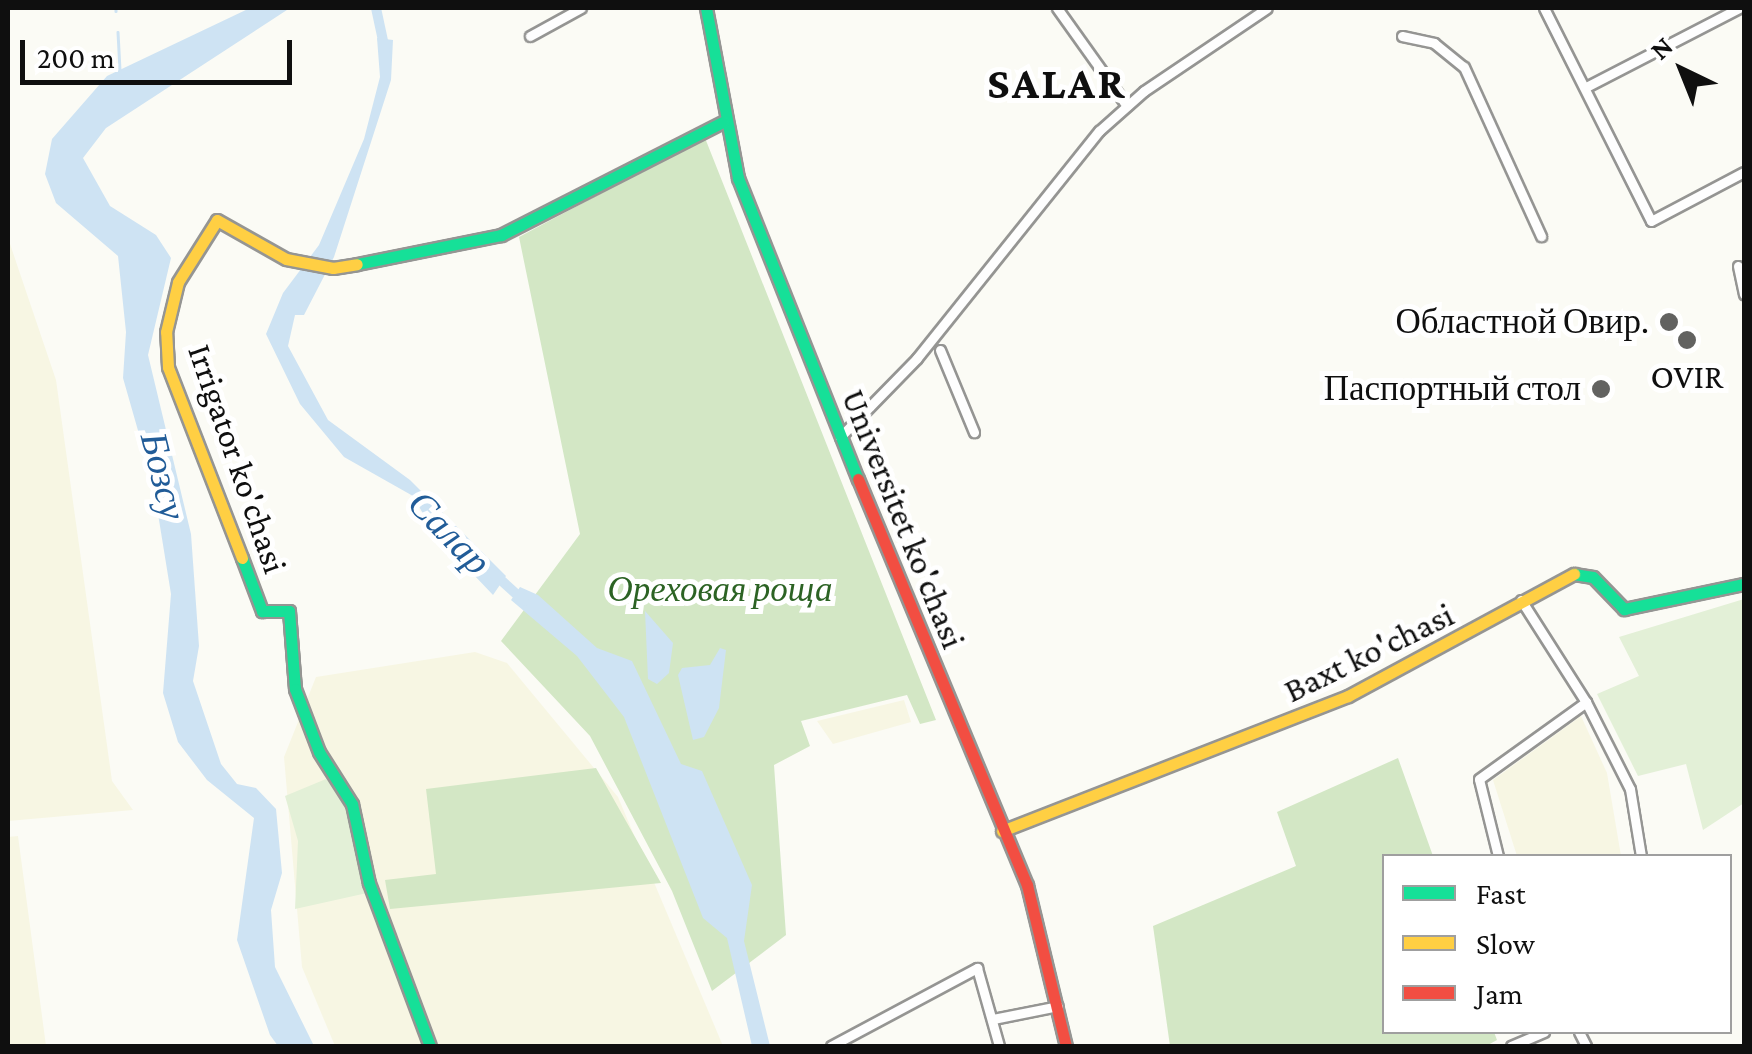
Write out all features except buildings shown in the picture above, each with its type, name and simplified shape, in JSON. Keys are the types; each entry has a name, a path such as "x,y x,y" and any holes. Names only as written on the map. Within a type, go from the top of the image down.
{"street":[{"path":"530,36 582,8"},
{"name":"Universitet ko'chasi","path":"706,8 723,122 746,202 1027,885 1066,1046"},
{"path":"1057,8 1127,106"},
{"path":"840,437 917,358 1066,168 1127,106 1267,8"},
{"path":"1544,8 1588,86 1651,221 1744,172"},
{"path":"1588,86 1739,8"},
{"path":"1402,36 1434,44 1464,67 1540,236"},
{"name":"Irrigator ko'chasi","path":"430,1046 369,883 352,804 318,752 295,689 289,611 262,612 250,588 168,368 166,332 178,282 217,220 298,260 333,268 500,235 723,122"},
{"path":"1738,266 1744,294"},
{"path":"940,350 974,432"},
{"name":"Baxt ko'chasi","path":"1002,830 1348,696 1487,626 1520,599 1578,572 1593,577 1624,609 1744,584"},
{"path":"1520,599 1586,702 1630,789 1641,854"},
{"path":"1498,854 1479,780 1586,702"},
{"path":"831,1046 977,968 999,1046"},
{"path":"993,1019 1058,1006"},
{"path":"1511,1046 1538,1034"}],"green space":[{"name":"Ореховая роща","path":"705,138 936,720 920,724 907,695 801,721 810,746 774,765 786,935 712,991 672,891 590,736 501,641 580,534 519,237"},
{"path":"8,238 56,380 112,781 133,810 8,821"},
{"path":"1744,599 1744,803 1703,830 1686,764 1638,776 1597,694 1639,676 1619,637"},
{"path":"475,652 507,663 618,797 723,1046 335,1046 302,967 284,757 316,677"},
{"path":"904,700 911,722 833,744 817,721"},
{"path":"1581,716 1607,773 1621,854 1516,854 1493,780"},
{"path":"1398,758 1432,854 1382,854 1382,1034 1495,1034 1497,1040 1486,1046 1170,1046 1153,926 1296,866 1277,812"},
{"path":"596,768 661,883 390,909 385,880 436,874 426,789"},
{"path":"326,779 350,806 367,893 295,909 298,841 285,796"},
{"path":"18,836 46,1046 8,1046 8,837"}],"water":[{"name":"Бозсу","path":"250,8 290,8 106,128 83,158 110,206 156,235 171,258 148,355 191,534 199,646 193,681 221,764 237,784 256,788 276,809 282,873 271,910 275,967 314,1046 278,1046 270,1035 237,940 254,818 207,780 178,742 163,693 171,594 153,483 123,378 126,332 118,256 56,203 45,174 52,139 107,76"},
{"name":"Салар","path":"377,38 393,40 391,80 334,257 304,315 295,315 288,346 328,420 410,480 506,576 493,595 434,533 413,496 344,457 300,404 266,334 283,293 319,245 364,139 380,77"},
{"name":"Салар","path":"520,587 538,595 597,648 632,661 681,764 702,771 752,885 744,941 770,1046 752,1046 727,938 703,918 624,717 577,656 511,600"},
{"path":"645,611 673,643 669,673 657,684 648,679"},
{"path":"720,648 726,650 719,708 704,737 693,740 678,675 682,668 710,665"}],"waterway":[{"name":"Салар","path":"376,8 385,50"},
{"path":"118,32 120,70"},
{"name":"Салар","path":"492,572 524,601"}],"traffic: fast":[{"path":"706,8 738,178 858,479"},
{"path":"357,264 501,235 723,122"},
{"path":"242,558 262,611 289,611 295,689 319,752 352,804 369,883 430,1046"},
{"path":"1574,574 1593,577 1624,609 1744,584"}],"traffic: slow":[{"path":"242,558 168,367 166,332 178,282 217,220 286,259 333,268 357,264"},
{"path":"1002,831 1348,696 1574,574"}],"traffic: jam":[{"path":"858,479 1027,885 1066,1046"}],"place":[{"name":"Областной Овир.","path":"1669,322"},
{"name":"OVIR","path":"1687,340"},
{"name":"Паспортный стол","path":"1601,389"}],"district":[{"name":"SALAR","path":"1057,84"}]}
